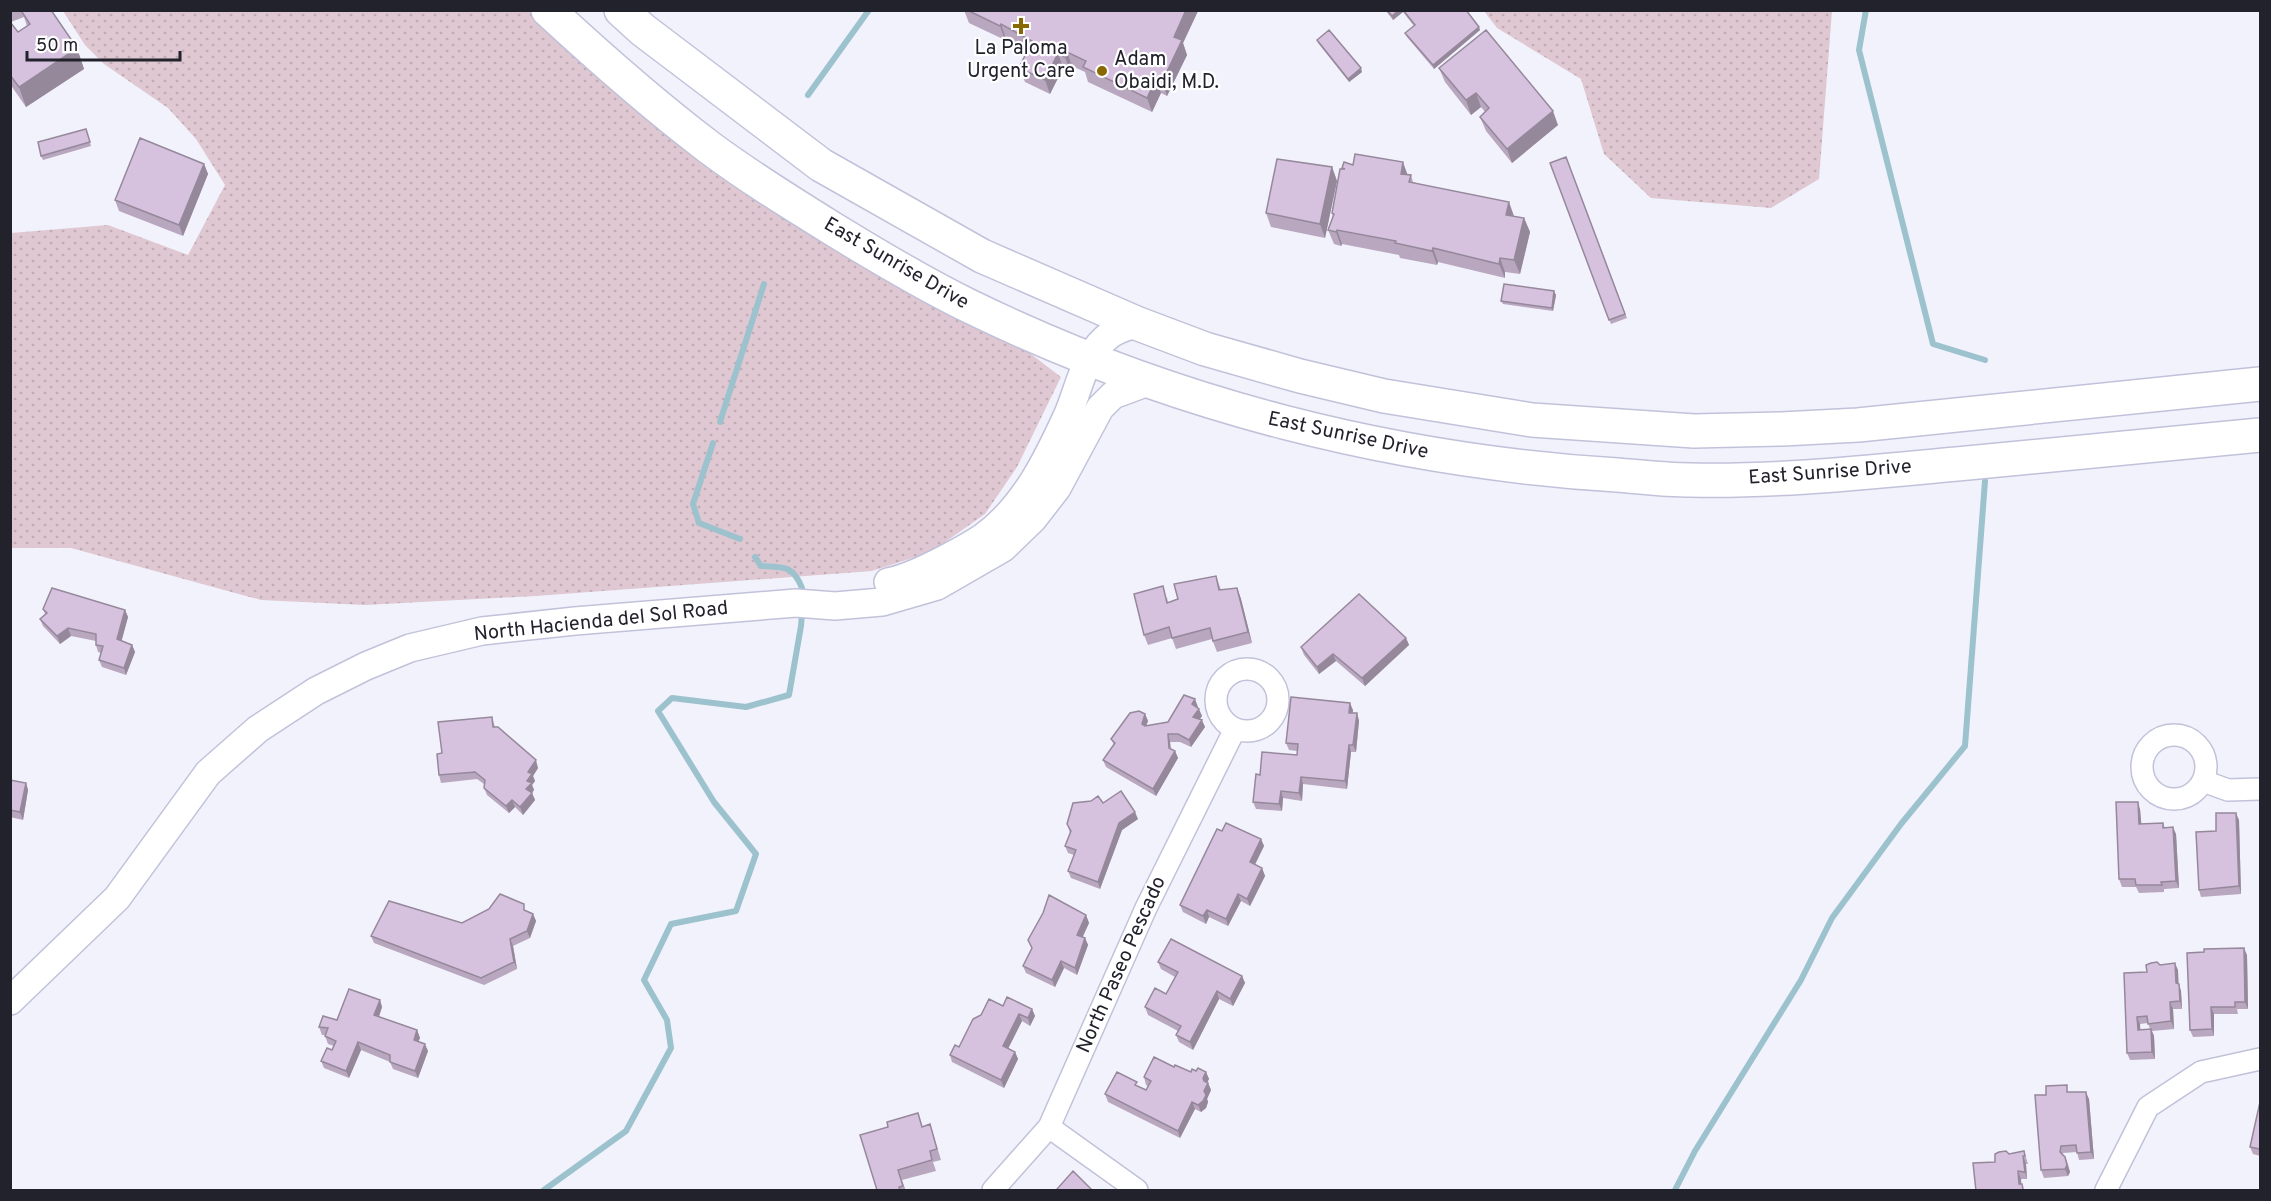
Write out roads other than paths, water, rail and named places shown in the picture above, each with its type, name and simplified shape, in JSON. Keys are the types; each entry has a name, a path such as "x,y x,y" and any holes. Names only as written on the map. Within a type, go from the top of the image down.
{"main road":[{"name":"East Sunrise Drive","path":"548,10 612,68 712,150 873,254 968,306 1088,359 1148,382 1281,423 1453,459 1568,472 1690,480 1855,474 2260,435"},
{"path":"612,68 632,20 821,165 982,256 1136,323 1205,349 1300,376 1384,396 1532,420 1694,431 1858,425 2260,384"},
{"path":"1690,480 1694,431"}],"street":[{"name":"North Hacienda del Sol Road","path":"796,603 828,592 860,588 924,570 984,537 1013,509 1032,483 1069,412 1088,359 1110,334 1136,323"},
{"name":"North Hacienda del Sol Road","path":"10,1001 117,898 208,773 258,729 316,691 366,666 410,648 482,631 796,603 835,606 882,602 936,586 1004,548 1034,519 1057,488 1100,408 1113,395 1148,382"},
{"name":"North Paseo Pescado","path":"993,1191 1049,1127 1146,908 1236,729"},
{"path":"2204,781 2228,790 2260,789"},
{"path":"2106,1191 2148,1107 2201,1072 2260,1059"},
{"path":"1049,1127 1137,1191"}],"waterway":[{"path":"808,95 869,10"},
{"path":"1866,10 1859,50 1933,344 1985,360"},
{"path":"720,422 764,284"},
{"path":"713,443 693,504 699,523 740,539"},
{"path":"1675,1190 1695,1151 1801,980 1832,918 1901,824 1965,746 1985,481"},
{"path":"755,557 761,566 781,567 791,571 799,580 802,588"},
{"path":"544,1190 626,1131 671,1048 667,1020 644,980 671,924 736,911 756,854 714,802 658,711 672,698 746,707 789,695 802,614"}],"place":[{"name":"La Paloma Urgent Care","path":"1021,26"},
{"name":"Adam Obaidi, M.D.","path":"1102,71"}]}
